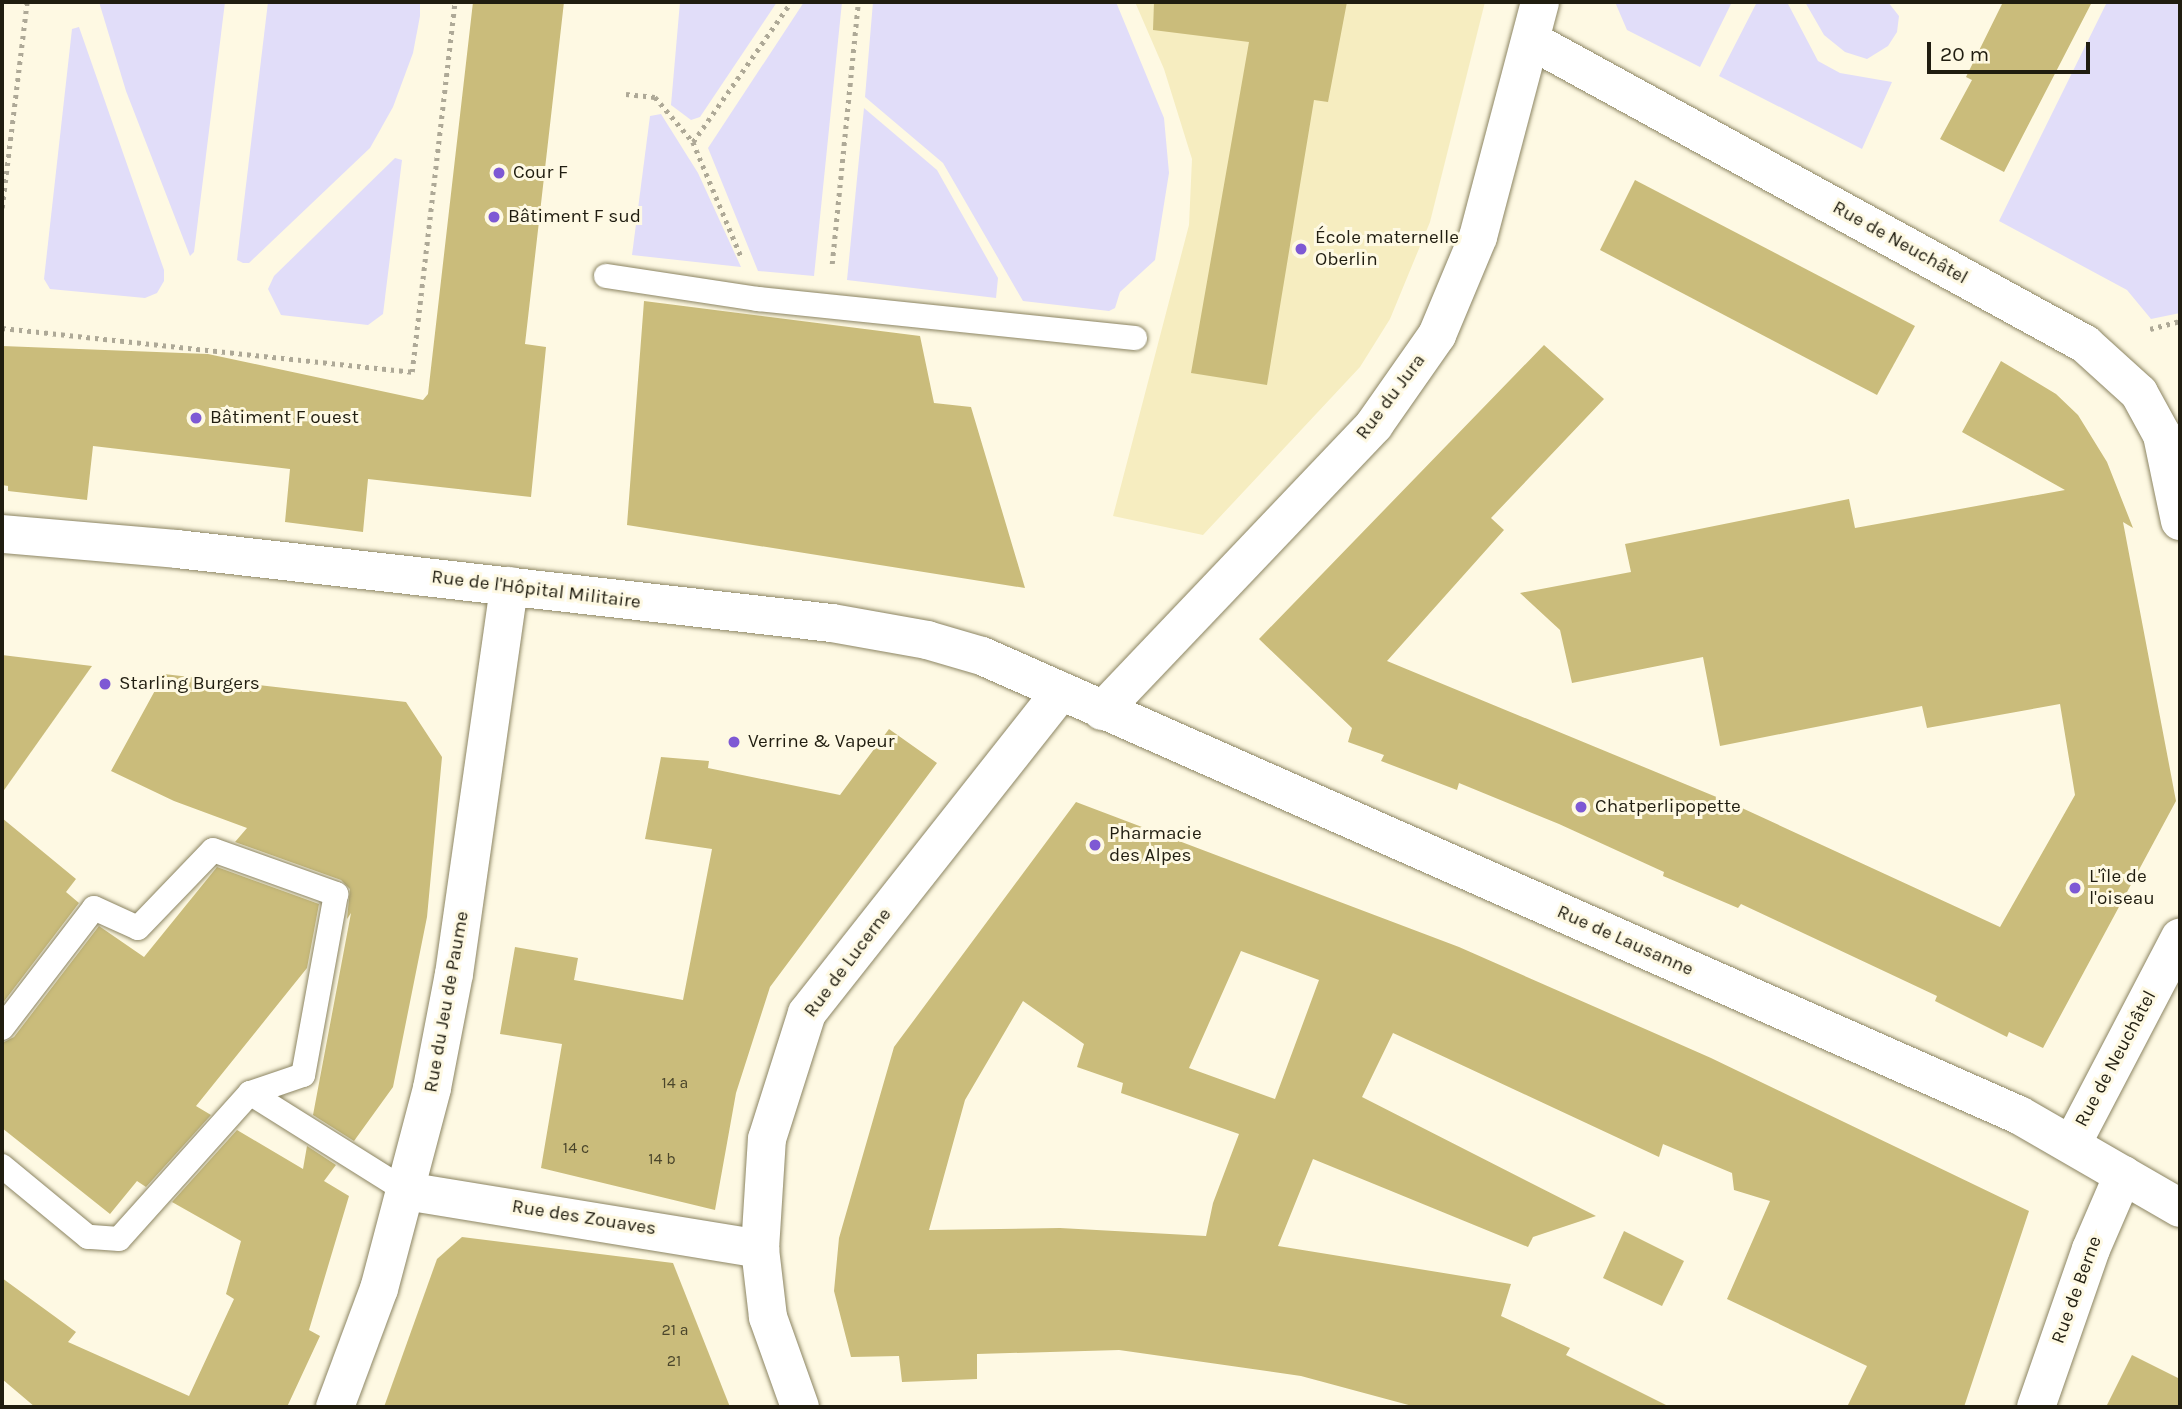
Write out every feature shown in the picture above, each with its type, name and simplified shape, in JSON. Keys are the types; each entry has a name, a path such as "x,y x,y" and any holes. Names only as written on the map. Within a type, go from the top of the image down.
{"street":[{"name":"Rue du Jura","path":"1102,711 1300,506 1407,383 1437,335 1478,237 1532,41 1540,2"},
{"name":"Rue de Neuchâtel","path":"1532,41 2085,344 2139,393 2162,435 2180,521"},
{"name":"Rue de l'Hôpital Militaire","path":"2,534 509,586 832,623 927,640 982,656 1060,691"},
{"name":"Rue du Jeu de Paume","path":"335,1407 379,1289 406,1191 454,974 509,586"},
{"name":"Rue de Lausanne","path":"1060,691 2006,1109 2072,1144 2180,1208"},
{"name":"Rue de Lucerne","path":"800,1407 768,1317 761,1249 767,1139 807,1013 1060,691"},
{"name":"Rue de Neuchâtel","path":"2072,1144 2180,937"},
{"name":"Rue de Berne","path":"2036,1407 2091,1249 2123,1175"},
{"name":"Rue des Zouaves","path":"406,1191 761,1249"}],"lane":[{"path":"606,276 758,299 1135,338"},
{"path":"2,1027 94,908 138,928 213,850 336,894 303,1075 250,1093 119,1239 88,1237 2,1166"},
{"path":"250,1093 406,1191"}],"path":[{"path":"2,208 27,2"},
{"path":"2,328 412,372 455,2"},
{"path":"693,142 792,2"},
{"path":"827,307 858,2"},
{"path":"626,93 655,97 693,142 758,299"},
{"path":"2150,329 2180,321"}],"shaded area":[{"path":"99,2 225,2 194,252 190,256 126,91"},
{"path":"268,2 420,2 420,16 413,53 393,107 370,148 249,263 243,263 237,260"},
{"path":"680,2 777,2 700,117 691,120 671,105"},
{"path":"804,2 842,2 814,276 758,271 708,148"},
{"path":"873,2 1116,2 1164,118 1169,173 1155,260 1120,292 1115,308 1109,311 1023,301 943,163 865,97"},
{"name":"École maternelle Oberlin","path":"1135,2 1485,2 1430,222 1390,319 1360,367 1203,535 1113,516 1189,225 1192,159 1164,69"},
{"path":"1615,2 1732,2 1700,67 1627,30"},
{"path":"1757,2 1787,2 1818,61 1840,73 1892,82 1862,149 1719,76"},
{"path":"1805,2 1888,2 1899,16 1897,32 1888,46 1867,59 1845,52 1824,35"},
{"path":"2107,2 2180,2 2180,313 2151,319 2127,290 1999,221"},
{"path":"79,27 164,270 164,281 157,293 145,298 50,289 44,279 72,29"},
{"path":"864,108 937,170 998,278 996,298 847,280"},
{"path":"661,114 698,173 741,267 632,255 650,116"},
{"path":"395,158 402,160 383,314 368,325 281,315 268,289 274,276"}],"building":[{"path":"473,2 564,2 525,344 546,347 531,497 368,479 363,532 285,522 290,469 93,446 87,500 8,491 8,486 2,485 2,346 208,354 423,400 428,394"},
{"path":"1154,2 1347,2 1328,102 1314,100 1267,385 1191,373 1249,42 1153,30"},
{"path":"2003,2 2092,2 2004,172 1940,139 1972,80 1966,77"},
{"path":"1635,180 1915,326 1877,395 1600,250"},
{"path":"644,301 920,336 934,403 971,407 1025,588 627,525"},
{"path":"1544,345 1604,399 1491,518 1504,530 1387,661 1731,803 2000,927 2075,795 2060,704 1927,728 1922,706 1720,746 1703,657 1572,683 1560,630 1520,593 1631,572 1625,544 1849,499 1855,528 2065,490 1962,432 2001,361 2056,394 2078,415 2107,462 2133,528 2123,522 2176,801 2043,1048 2009,1032 2007,1037 1935,1001 1937,996 1741,904 1738,908 1663,876 1664,872 1559,824 1459,783 1457,790 1381,761 1384,755 1348,742 1352,728 1259,639"},
{"path":"2,655 92,666 2,793"},
{"path":"164,674 406,702 442,757 427,917 393,1087 354,1141 313,1115 351,913 347,919 350,889 341,880 235,842 247,828 174,801 111,771"},
{"path":"889,729 937,763 770,987 736,1093 715,1210 541,1168 562,1044 500,1034 515,947 578,958 574,980 683,1000 712,849 645,839 661,757 709,761 708,768 840,795"},
{"path":"1076,802 1459,947 1711,1058 2029,1211 1964,1407 1847,1407 1867,1366 1727,1299 1770,1201 1734,1190 1732,1173 1663,1144 1659,1157 1393,1033 1362,1097 1596,1216 1533,1237 1528,1247 1313,1159 1278,1246 1511,1284 1501,1316 1570,1348 1566,1355 1670,1407 1416,1407 1301,1376 1119,1350 977,1354 977,1379 902,1382 899,1356 851,1357 834,1291 839,1238 894,1047","holes":["1241,951 1319,980 1275,1099 1189,1068","1023,1001 1084,1044 1077,1067 1123,1083 1121,1093 1239,1134 1213,1203 1206,1236 1060,1228 929,1230 965,1100"]},
{"path":"2,818 76,879 66,892 79,903 2,1004"},
{"path":"217,867 319,904 307,968 196,1106 211,1115 146,1187 137,1181 110,1214 2,1128 2,1043 14,1037 99,926 144,957"},
{"path":"237,1130 303,1169 307,1146 336,1165 324,1181 349,1196 309,1330 320,1336 287,1407 35,1407 2,1379 2,1278 76,1332 68,1342 189,1396 234,1299 226,1294 241,1241 172,1202"},
{"path":"1624,1231 1684,1261 1662,1306 1603,1278"},
{"path":"462,1237 673,1263 730,1407 384,1407 437,1259"},
{"path":"2132,1355 2180,1379 2180,1407 2106,1407"}],"place":[{"name":"Cour F","path":"499,173"},
{"name":"Bâtiment F sud","path":"494,217"},
{"name":"École maternelle Oberlin","path":"1301,249"},
{"name":"Bâtiment F ouest","path":"196,418"},
{"name":"Starling Burgers","path":"105,684"},
{"name":"Verrine & Vapeur","path":"734,742"},
{"name":"Chatperlipopette","path":"1581,807"},
{"name":"Pharmacie des Alpes","path":"1095,845"},
{"name":"L'île de l'oiseau","path":"2075,888"}]}
